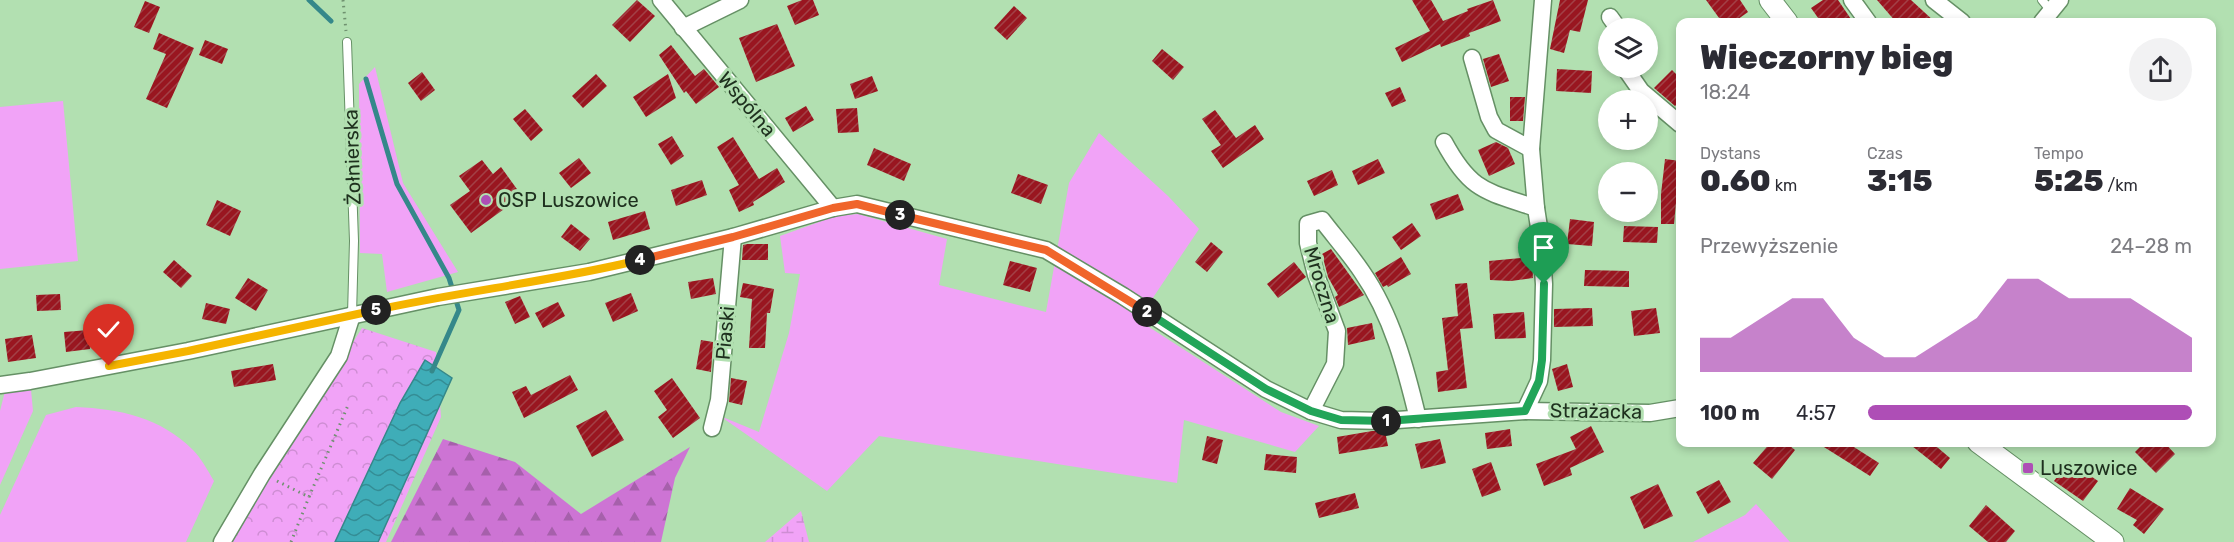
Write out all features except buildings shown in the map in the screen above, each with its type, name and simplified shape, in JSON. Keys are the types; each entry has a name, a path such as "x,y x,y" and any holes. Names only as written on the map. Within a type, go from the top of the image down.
{"street":[{"path":"683,28 740,0"},
{"path":"1525,411 1539,381 1542,360 1544,284 1531,149 1543,0"},
{"path":"1770,0 1784,18"},
{"path":"1852,0 1865,18"},
{"path":"1934,0 1957,18"},
{"name":"Wspólna","path":"666,4 683,28 833,208"},
{"path":"1472,58 1489,117 1496,130 1531,149"},
{"path":"1632,78 1641,91 1676,121"},
{"path":"1444,142 1457,166 1485,191 1536,208"},
{"name":"Strażacka","path":"0,384 30,381 188,351 473,290 589,272 733,237 833,208 857,204 1046,250 1123,296 1266,389 1311,411 1341,420 1418,419 1525,411 1650,413 1676,409"},
{"name":"Mroczna","path":"1311,411 1335,364 1337,331 1316,275 1308,243 1308,224 1322,220 1363,273 1385,313 1410,382 1418,419"},
{"name":"Piaski","path":"712,428 719,400 733,237"},
{"path":"222,542 262,474 339,356 352,315"},
{"path":"1985,447 2113,542"}],"lane":[{"name":"Żołnierska","path":"347,42 354,241 352,315"}],"path":[{"path":"343,0 347,42"},
{"path":"291,542 349,403"},
{"path":"262,474 309,497"}],"green space":[{"path":"375,67 403,183 458,272 387,292 382,254 360,253 359,84"},
{"path":"63,101 78,261 0,269 0,107"},
{"path":"1099,133 1168,196 1199,229 1138,320 1281,412 1319,426 1295,452 1184,420 1177,483 879,436 827,491 720,416 759,432 789,333 800,274 785,273 780,236 836,216 858,214 947,239 939,285 1046,312 1069,183"},
{"path":"362,328 436,352 441,417 386,542 229,542"},
{"path":"31,390 33,411 0,485 0,411 5,391"},
{"path":"76,407 124,413 153,422 180,439 196,453 214,481 186,542 0,542 0,515 46,415"},
{"path":"443,439 515,462 581,514 690,447 675,478 661,542 391,542"},
{"path":"1756,504 1790,542 1693,542 1745,515"},
{"path":"801,511 809,542 765,542"}],"water":[{"path":"425,360 452,378 378,542 335,542 400,403"}],"waterway":[{"path":"309,0 331,21"},
{"path":"366,79 397,184 449,278 459,310 432,371"}],"place":[{"name":"OSP Luszowice","path":"486,200"},
{"name":"Luszowice","path":"2028,468"}],"route":[{"path":"109,366 473,290 589,272 733,237 833,208 857,204 1046,250 1123,296 1266,389 1311,411 1341,420 1383,421 1525,411 1539,381 1542,360 1544,284"}]}
